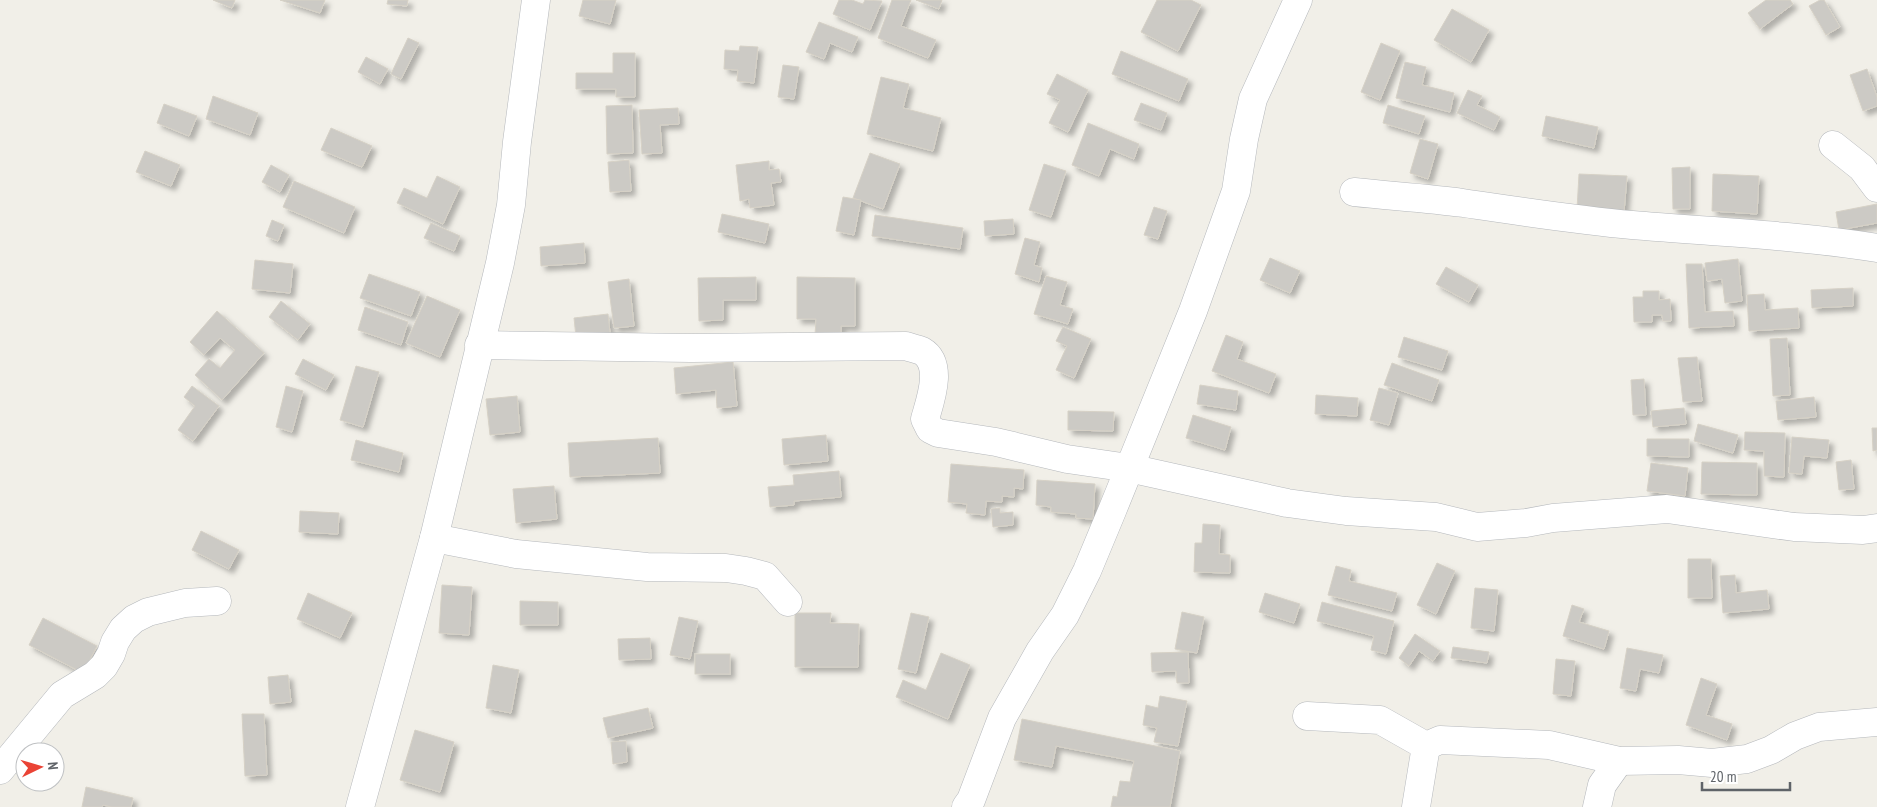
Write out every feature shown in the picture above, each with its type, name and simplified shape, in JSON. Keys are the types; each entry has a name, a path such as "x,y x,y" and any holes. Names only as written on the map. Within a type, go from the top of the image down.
{"street":[{"path":"360,807 434,538 500,263 511,205 517,142 536,0"},
{"path":"966,807 1002,718 1040,650 1065,615 1087,571 1193,312 1236,190 1244,139 1253,99 1298,0"},
{"path":"1833,145 1862,168 1877,188"},
{"path":"1354,192 1462,203 1525,213 1622,224 1740,232 1791,239 1842,242 1877,248"},
{"path":"479,345 691,348 906,346 924,352 933,365 934,387 925,419 930,429 938,433 1006,444 1067,459 1129,468 1287,504 1346,512 1436,517 1477,527 1526,524 1553,518 1667,509 1794,527 1863,530 1877,528"},
{"path":"434,538 516,554 647,567 726,568 746,571 765,576 788,602"},
{"path":"0,770 62,695 95,675 104,666 123,629 134,619 148,612 171,606 217,601"},
{"path":"1307,716 1380,720 1426,746"},
{"path":"1426,746 1440,740 1549,745 1619,762 1678,760 1712,763 1747,758 1771,750 1795,736 1819,727 1877,722"},
{"path":"1416,807 1426,746"},
{"path":"1597,807 1602,785 1619,762"}],"building":[{"path":"213,0 235,0 232,8"},
{"path":"280,0 325,0 320,13"},
{"path":"388,0 408,0 407,6 387,4"},
{"path":"583,0 616,0 610,24 579,16"},
{"path":"839,0 852,0 863,4 865,0 882,1 870,30 833,14"},
{"path":"892,0 911,0 901,26 936,40 928,58 878,38"},
{"path":"916,0 942,0 939,9"},
{"path":"1157,0 1191,0 1201,5 1178,51 1141,32"},
{"path":"1766,0 1790,0 1793,4 1760,29 1748,13"},
{"path":"1824,0 1840,27 1826,35 1809,6"},
{"path":"1452,9 1489,30 1471,62 1434,40"},
{"path":"819,22 858,37 852,52 830,43 824,59 806,52"},
{"path":"408,38 419,43 401,79 391,74"},
{"path":"1381,43 1400,51 1380,100 1361,92"},
{"path":"740,46 758,47 754,83 737,81 738,70 724,69 725,50 739,51"},
{"path":"1121,51 1188,79 1179,101 1112,74"},
{"path":"613,53 635,53 635,97 616,97 616,89 576,89 576,73 613,73"},
{"path":"366,57 388,69 380,84 358,72"},
{"path":"1405,62 1426,67 1422,85 1454,93 1450,112 1396,98"},
{"path":"783,65 799,67 794,99 778,97"},
{"path":"1867,69 1877,97 1877,106 1863,111 1850,75"},
{"path":"1057,74 1088,90 1068,132 1049,123 1060,100 1047,94"},
{"path":"881,77 909,84 903,108 941,118 933,151 867,134"},
{"path":"1468,90 1482,96 1477,105 1500,117 1494,130 1457,113"},
{"path":"213,96 258,113 250,135 206,119"},
{"path":"1141,103 1167,113 1161,130 1134,120"},
{"path":"164,104 197,116 189,136 157,123"},
{"path":"632,105 633,153 607,154 606,106"},
{"path":"1388,105 1425,116 1419,134 1383,123"},
{"path":"678,108 679,124 660,125 662,153 642,154 639,110"},
{"path":"1546,116 1598,127 1594,148 1542,136"},
{"path":"1088,123 1139,144 1134,159 1110,149 1099,176 1072,165"},
{"path":"331,128 372,146 362,167 321,150"},
{"path":"1420,139 1438,144 1428,179 1410,173"},
{"path":"145,151 180,165 171,186 136,172"},
{"path":"870,153 900,164 883,209 853,198"},
{"path":"629,160 631,191 610,192 608,162"},
{"path":"769,161 769,170 779,169 781,182 771,183 774,205 750,208 749,199 740,201 736,165"},
{"path":"1044,164 1066,171 1051,217 1029,210"},
{"path":"271,165 289,175 280,192 262,182"},
{"path":"1690,167 1690,209 1673,209 1672,168"},
{"path":"1579,174 1627,176 1624,212 1577,209"},
{"path":"1713,174 1759,176 1757,214 1712,211"},
{"path":"437,176 460,187 443,224 397,203 404,188 427,198"},
{"path":"294,181 355,207 344,233 283,207"},
{"path":"843,197 861,200 854,235 836,231"},
{"path":"1877,204 1877,223 1839,230 1836,212"},
{"path":"1154,207 1167,211 1158,239 1144,235"},
{"path":"722,214 769,224 765,243 718,232"},
{"path":"875,215 963,228 960,249 872,236"},
{"path":"1013,219 1014,234 985,236 984,221"},
{"path":"272,220 284,225 278,241 266,236"},
{"path":"431,223 460,236 454,251 424,238"},
{"path":"1025,238 1040,242 1034,265 1042,268 1039,282 1015,274"},
{"path":"584,243 585,263 541,266 540,247"},
{"path":"1270,258 1300,271 1290,293 1260,280"},
{"path":"1738,259 1742,301 1725,303 1722,279 1707,281 1705,263"},
{"path":"255,260 293,264 290,293 252,289"},
{"path":"1686,264 1702,264 1705,312 1733,311 1734,326 1689,328"},
{"path":"1446,267 1478,285 1469,302 1436,284"},
{"path":"369,274 420,292 411,316 360,298"},
{"path":"1046,276 1067,282 1060,305 1073,309 1068,324 1034,314"},
{"path":"756,277 756,300 723,300 723,320 699,321 698,278"},
{"path":"797,277 855,278 855,326 841,326 841,335 815,335 816,319 797,319"},
{"path":"629,279 634,326 614,328 608,282"},
{"path":"1853,288 1853,306 1812,308 1811,290"},
{"path":"1643,291 1659,291 1659,300 1670,299 1671,321 1663,321 1662,315 1652,315 1652,322 1634,322 1633,297 1643,297"},
{"path":"1764,294 1765,310 1798,308 1799,328 1749,331 1747,295"},
{"path":"427,296 460,310 440,357 406,343"},
{"path":"281,301 310,324 298,340 269,317"},
{"path":"365,307 408,322 401,345 358,330"},
{"path":"217,311 264,353 222,400 195,375 209,359 220,368 235,350 220,338 204,355 190,342"},
{"path":"608,314 610,333 576,337 574,318"},
{"path":"1063,327 1091,339 1074,378 1056,370 1067,346 1056,341"},
{"path":"1226,335 1243,342 1237,359 1276,374 1269,393 1212,371"},
{"path":"1404,337 1448,351 1442,370 1398,357"},
{"path":"1787,338 1790,395 1773,396 1770,339"},
{"path":"1697,357 1702,401 1683,402 1678,358"},
{"path":"303,359 334,375 326,390 295,374"},
{"path":"733,362 737,406 717,408 716,390 676,394 674,368"},
{"path":"1392,363 1439,380 1432,401 1384,385"},
{"path":"356,366 379,372 363,427 340,420"},
{"path":"1644,379 1646,415 1633,415 1631,380"},
{"path":"1200,385 1238,391 1236,410 1197,404"},
{"path":"192,386 219,406 193,441 178,430 195,406 184,397"},
{"path":"286,386 303,391 292,432 276,427"},
{"path":"1379,388 1398,393 1389,425 1370,420"},
{"path":"1316,395 1358,398 1357,416 1315,414"},
{"path":"517,396 520,432 490,435 486,399"},
{"path":"1814,397 1816,417 1778,420 1776,401"},
{"path":"1684,408 1686,424 1653,427 1651,411"},
{"path":"1068,411 1114,412 1113,431 1068,430"},
{"path":"1193,415 1231,427 1225,450 1186,438"},
{"path":"1698,424 1738,435 1733,453 1694,441"},
{"path":"1872,428 1877,428 1877,450 1873,451"},
{"path":"1745,432 1785,433 1784,477 1764,476 1764,451 1744,450"},
{"path":"826,435 828,461 784,465 782,439"},
{"path":"1792,437 1829,440 1827,458 1804,456 1802,474 1789,473"},
{"path":"658,438 660,473 570,477 568,443"},
{"path":"1647,439 1689,439 1689,457 1647,456"},
{"path":"356,440 403,453 399,472 351,460"},
{"path":"1851,460 1854,489 1839,490 1836,462"},
{"path":"1702,462 1757,463 1757,495 1701,494"},
{"path":"1651,463 1688,468 1685,496 1647,491"},
{"path":"951,464 1024,470 1023,489 1014,488 1014,497 1002,496 1002,502 986,501 985,515 966,513 967,504 948,502"},
{"path":"839,471 841,497 794,501 794,505 770,507 768,487 794,485 793,475"},
{"path":"1037,480 1095,484 1093,519 1076,518 1076,514 1051,512 1051,507 1036,505"},
{"path":"554,486 557,519 516,523 513,489"},
{"path":"1000,508 1000,513 1013,512 1013,525 993,527 991,509"},
{"path":"300,511 339,513 338,534 299,532"},
{"path":"1203,524 1220,525 1219,554 1230,555 1230,573 1194,572 1195,543 1202,543"},
{"path":"201,531 239,550 229,569 192,550"},
{"path":"1688,559 1711,559 1712,598 1688,598"},
{"path":"1437,563 1455,571 1436,614 1417,605"},
{"path":"1336,566 1351,570 1349,581 1397,593 1392,611 1328,595"},
{"path":"1735,575 1736,593 1767,590 1769,609 1723,613 1720,576"},
{"path":"442,585 472,587 469,635 439,633"},
{"path":"1475,588 1498,590 1494,631 1471,628"},
{"path":"308,593 352,613 340,638 297,619"},
{"path":"1265,593 1300,604 1294,623 1259,612"},
{"path":"520,601 558,602 558,625 520,625"},
{"path":"1322,602 1394,621 1386,654 1371,650 1374,636 1317,621"},
{"path":"1572,605 1584,609 1579,622 1609,631 1604,649 1563,636"},
{"path":"1182,612 1204,617 1197,653 1175,649"},
{"path":"795,613 831,613 830,623 859,624 858,667 795,667"},
{"path":"911,613 929,617 916,673 898,669"},
{"path":"679,617 698,621 690,659 670,655"},
{"path":"43,618 97,646 83,673 29,645"},
{"path":"1415,634 1440,651 1433,661 1419,651 1409,666 1399,658"},
{"path":"650,638 651,659 619,660 618,639"},
{"path":"1453,647 1489,652 1487,663 1451,658"},
{"path":"1627,648 1663,655 1659,673 1640,669 1636,691 1620,688"},
{"path":"1188,652 1189,683 1177,683 1176,671 1152,672 1151,653"},
{"path":"941,653 970,665 948,719 896,697 903,680 926,690"},
{"path":"695,654 730,654 730,674 695,674"},
{"path":"1556,659 1575,661 1571,696 1553,694"},
{"path":"493,665 519,670 511,713 486,708"},
{"path":"288,675 291,702 270,704 268,677"},
{"path":"1701,678 1717,684 1706,715 1732,724 1727,740 1686,725"},
{"path":"1160,696 1187,701 1178,746 1154,742 1157,728 1143,725 1146,705 1158,708"},
{"path":"648,708 653,728 608,738 603,718"},
{"path":"242,714 264,714 267,775 245,776"},
{"path":"1022,719 1180,751 1170,807 1111,807 1113,796 1117,797 1120,781 1130,782 1134,761 1056,746 1052,767 1014,760"},
{"path":"415,730 454,742 440,792 400,780"},
{"path":"626,741 627,762 613,764 611,742"},
{"path":"86,787 133,798 131,807 103,805 102,807 82,807"}]}
